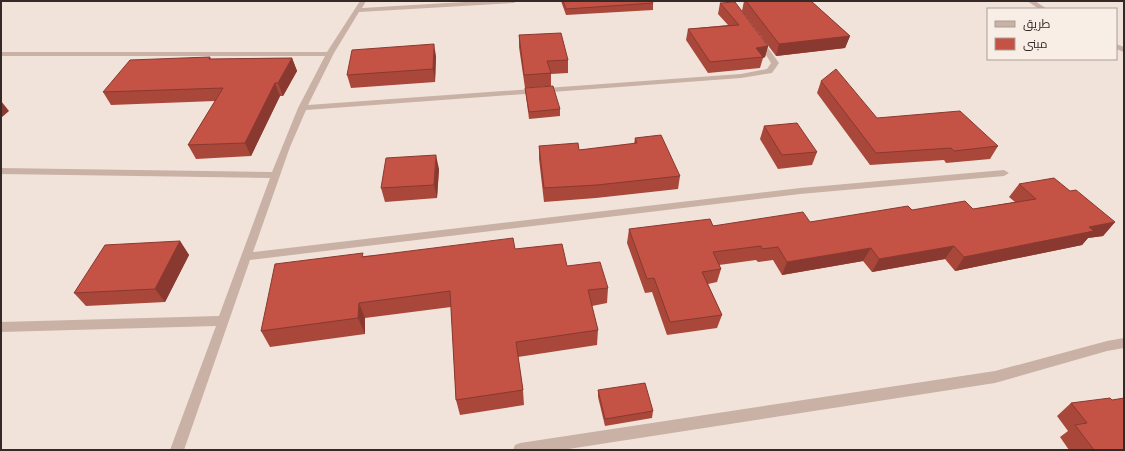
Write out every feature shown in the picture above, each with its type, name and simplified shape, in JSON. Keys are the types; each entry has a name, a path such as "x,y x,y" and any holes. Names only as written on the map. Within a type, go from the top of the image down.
{"street":[{"path":"176,450 274,175 302,108 331,54 363,1"},
{"path":"357,10 514,1"},
{"path":"1030,1 1042,8"},
{"path":"302,108 741,76 769,71 776,64 753,31"},
{"path":"1,54 331,54"},
{"path":"1,171 274,175"},
{"path":"246,257 800,191 1004,173"},
{"path":"1,327 222,321"},
{"path":"520,450 995,377 1107,346 1124,343"}],"building":[{"path":"563,1 652,1 653,3 566,9"},
{"path":"746,1 811,1 850,36 779,44"},
{"path":"735,2 768,46 756,48 763,57 710,62 688,29 739,25 720,3"},
{"path":"561,33 568,60 547,61 551,73 524,75 519,35"},
{"path":"434,44 433,69 347,75 352,50"},
{"path":"210,57 209,59 292,58 278,83 275,83 245,143 188,145 223,88 103,92 130,60"},
{"path":"836,69 877,118 960,111 998,146 954,151 951,148 876,153 821,81"},
{"path":"553,86 560,109 529,112 525,88"},
{"path":"797,123 817,152 782,155 764,126"},
{"path":"661,135 680,176 597,185 544,188 539,146 578,143 579,150 637,143 635,138"},
{"path":"436,155 434,185 381,188 386,158"},
{"path":"1054,178 1070,191 1076,190 1115,222 1089,227 1094,231 964,257 954,246 879,259 871,248 787,262 778,247 762,249 761,246 713,252 721,269 702,272 722,315 670,322 654,278 647,279 629,229 710,219 713,226 803,212 810,222 908,206 912,210 965,201 973,209 1036,199 1019,184"},
{"path":"513,238 515,249 562,244 567,266 600,262 608,288 588,290 598,330 516,342 523,390 456,400 450,291 359,303 358,318 261,331 275,264 363,253 362,257"},
{"path":"180,241 155,289 74,293 105,245"},
{"path":"645,383 653,411 605,419 598,390"},
{"path":"1110,398 1112,400 1124,398 1124,450 1094,450 1075,425 1087,423 1071,403"}]}
